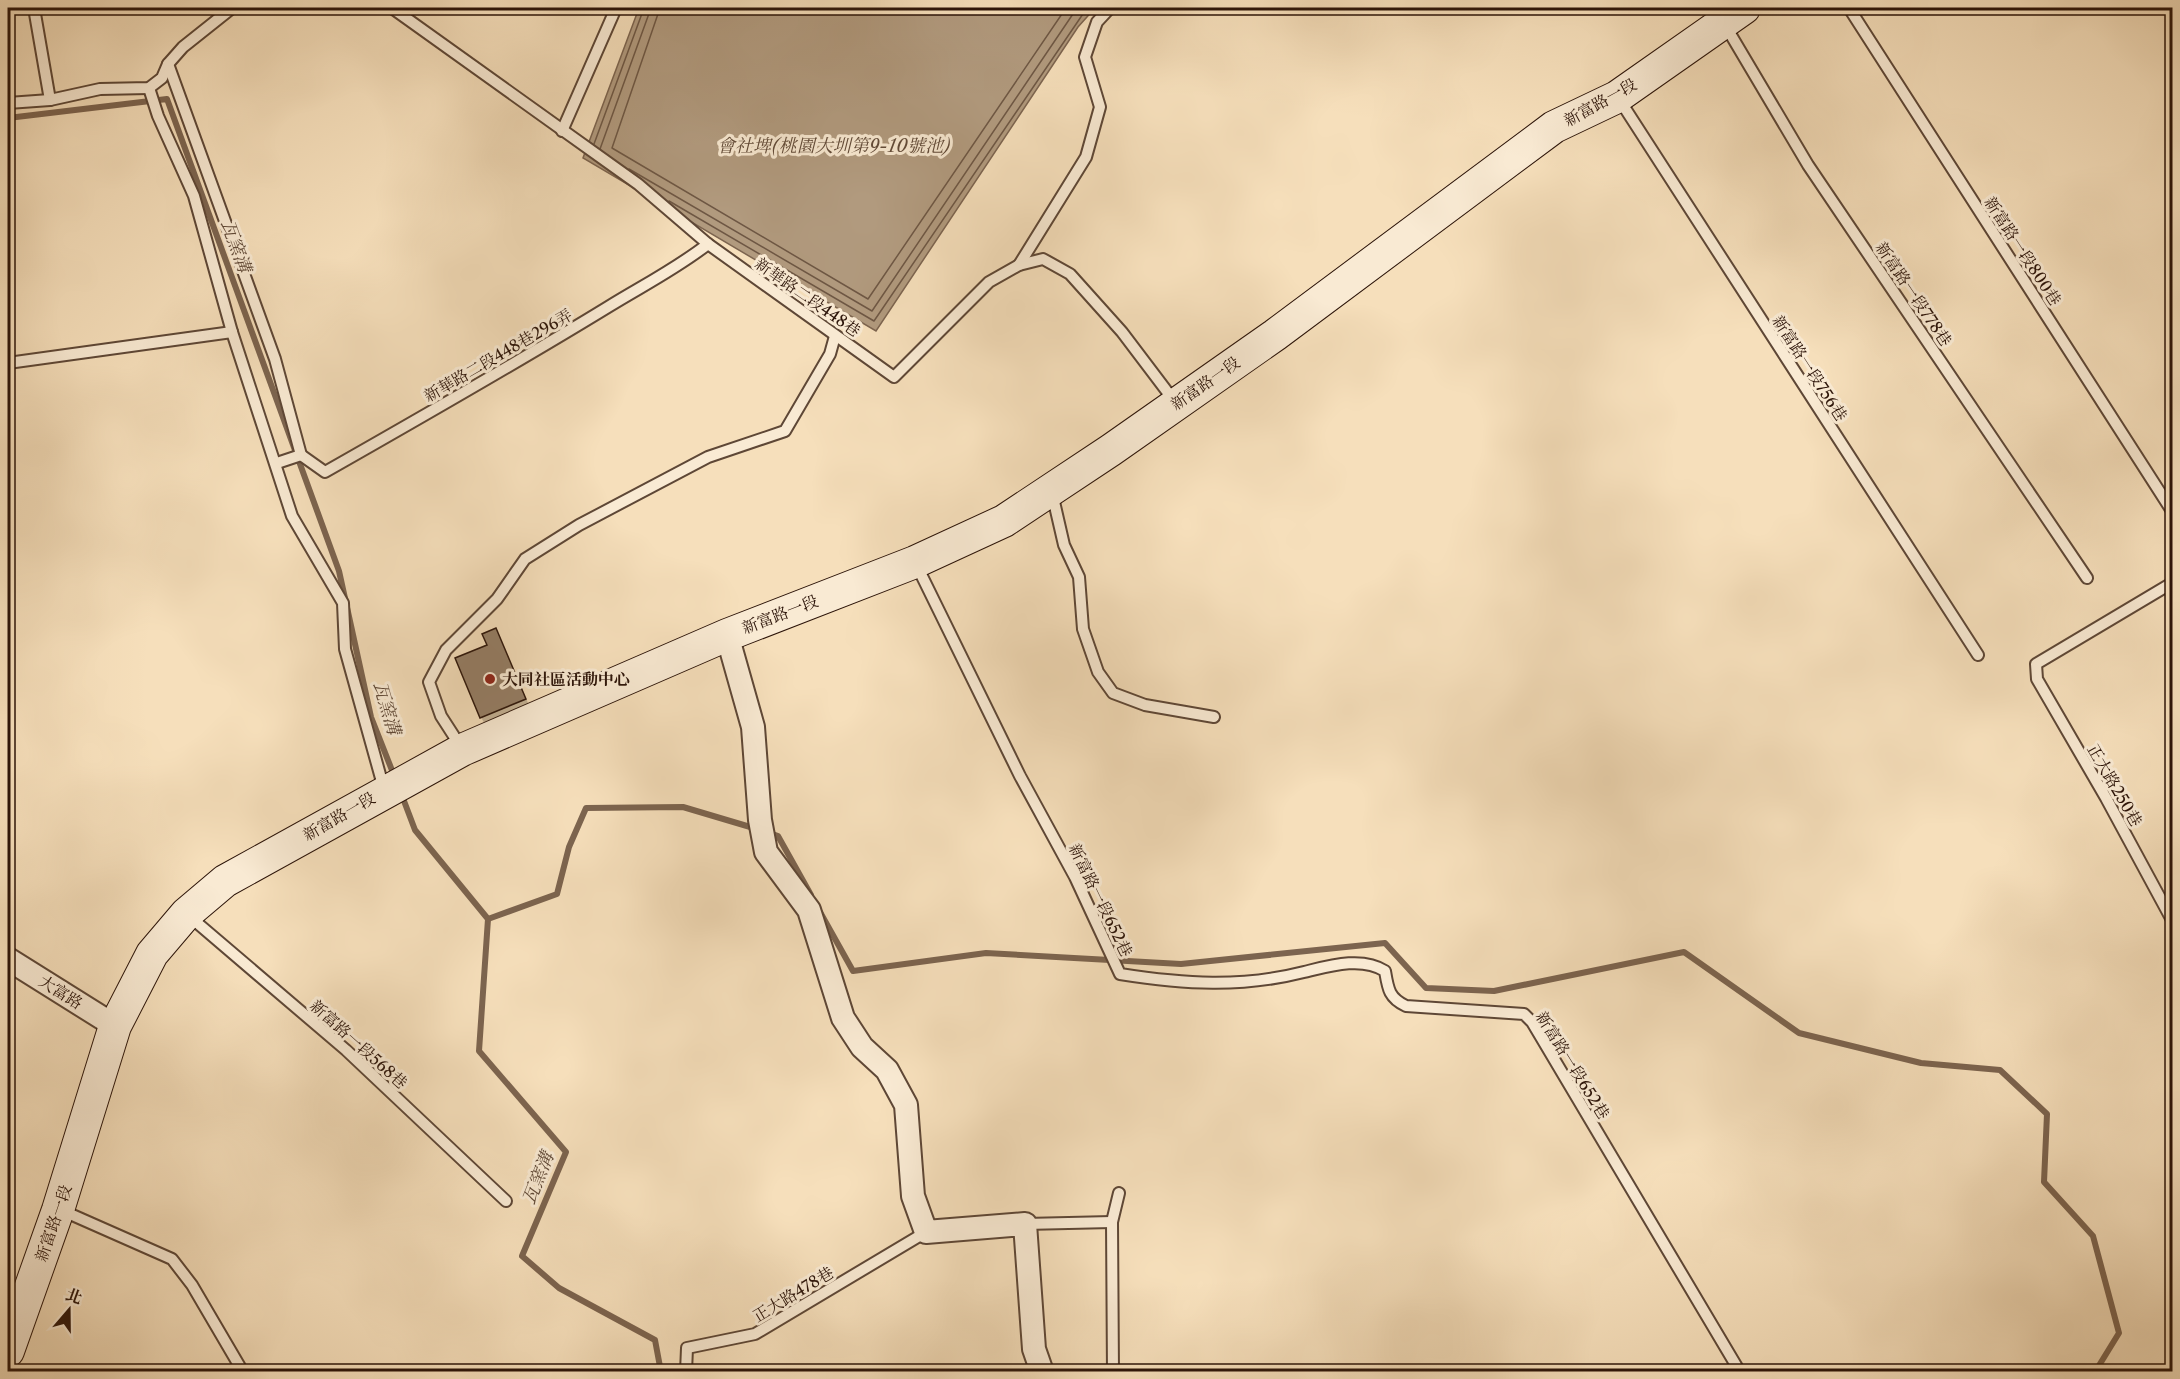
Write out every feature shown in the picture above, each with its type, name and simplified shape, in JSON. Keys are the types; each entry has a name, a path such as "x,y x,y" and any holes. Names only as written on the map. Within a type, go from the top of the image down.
{"street":[{"name":"新富路一段","path":"8,1351 58,1209 115,1026 152,954 186,914 225,881 384,791 462,750 727,635 915,562 1004,521 1275,335 1554,128 1617,97 1733,15"},
{"path":"727,635 753,727 760,820 766,852 809,910 843,1018 862,1047 887,1070 906,1105 913,1196 926,1232 1025,1224 1034,1349 1042,1371"},
{"name":"大富路","path":"8,959 115,1026"}],"lane":[{"path":"34,8 50,100"},
{"path":"8,103 50,100 100,90 149,88 162,78 168,64 183,47 232,8"},
{"name":"新華路二段448巷","path":"392,8 638,184 708,244 894,377 989,282 1019,266 1043,259 1070,274 1122,332 1176,403"},
{"path":"562,130 616,8"},
{"path":"1019,266 1086,157 1101,107 1085,57 1096,22 1110,8"},
{"name":"新富路一段800巷","path":"1849,8 2172,511"},
{"name":"新富路一段778巷","path":"1733,15 1808,165 2087,578"},
{"path":"168,64 275,359 301,455 277,463"},
{"path":"149,88 158,116 194,196 232,332 277,463 292,516 342,603 345,649 384,791"},
{"name":"新富路一段756巷","path":"1617,97 1978,656"},
{"name":"新華路二段448巷296弄","path":"301,455 325,472 524,359 625,296 680,266 708,244"},
{"path":"8,363 232,332"},
{"path":"462,750 441,716 429,682 446,650 497,599 525,559 579,525 698,462 785,431 830,354 834,336"},
{"path":"1052,490 1064,545 1079,577 1083,629 1098,672 1113,693 1145,705 1214,717"},
{"name":"新富路一段652巷","path":"915,562 1120,974 1177,983 1268,981 1332,965 1364,963 1376,965 1385,970 1388,993 1395,1000 1407,1006 1524,1014 1532,1022 1738,1371"},
{"name":"正大路250巷","path":"2172,583 2036,664 2037,679 2106,798 2172,920"},
{"name":"新富路一段568巷","path":"186,914 346,1050 506,1201"},
{"path":"1113,1371 1112,1222 1119,1193"},
{"path":"58,1209 172,1259 192,1285 243,1371"},
{"path":"1025,1224 1112,1222"},
{"name":"正大路478巷","path":"686,1371 687,1348 755,1334 926,1232"}],"water":[{"name":"會社埤(桃園大圳第9-10號池)","path":"639,8 1095,8 1078,27 876,331 583,158"}],"building":[{"name":"大同社區活動中心","path":"496,628 526,699 480,718 455,658 487,645 482,634"}],"waterway":[{"name":"瓦窯溝","path":"8,118 167,99 339,571 371,717 395,778"},
{"name":"瓦窯溝","path":"401,793 415,830 488,919 479,1051 566,1152 522,1256 559,1288 655,1340 661,1372"},
{"path":"488,919 557,894 569,847 586,808 683,807 757,829"},
{"path":"767,832 778,836 811,895"},
{"path":"820,912 853,971 986,953 1181,964 1385,943 1426,988 1494,991 1684,952 1799,1033 1921,1063 2000,1070 2047,1114 2044,1182 2093,1236 2119,1333 2095,1372"}],"place":[{"name":"大同社區活動中心","path":"490,679"}]}
